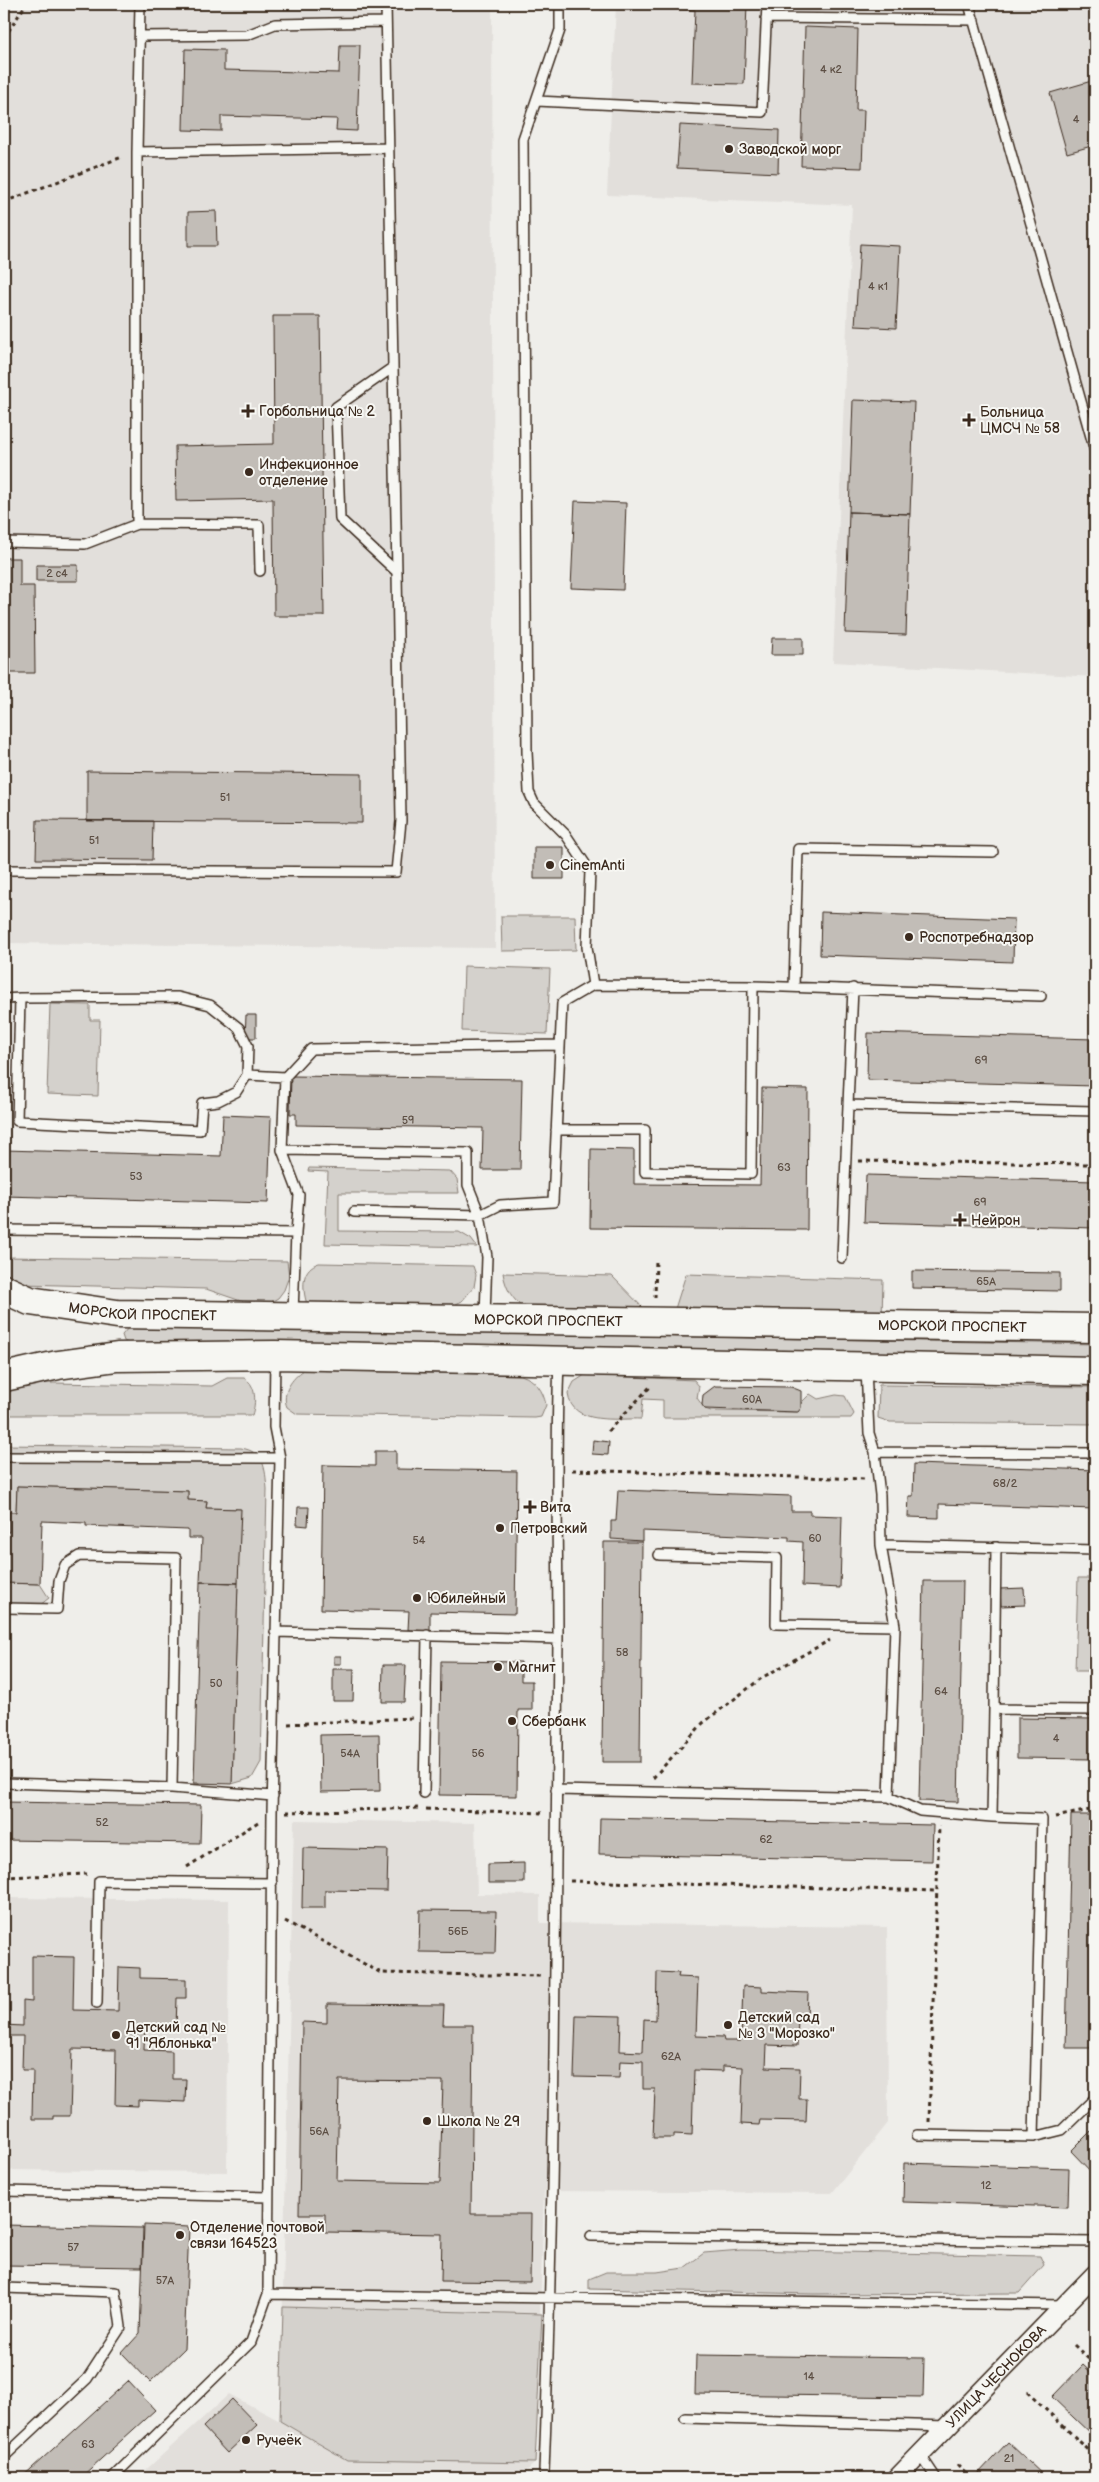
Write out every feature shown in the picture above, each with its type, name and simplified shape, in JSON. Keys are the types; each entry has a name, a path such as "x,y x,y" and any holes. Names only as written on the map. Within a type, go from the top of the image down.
{"main road":[{"name":"МОРСКОЙ ПРОСПЕКТ","path":"4,1289 30,1301 117,1314 1095,1328"},
{"path":"117,1314 108,1329 108,1347 117,1357"},
{"path":"4,1377 58,1365 117,1357 275,1355 1095,1371"}],"street":[{"name":"УЛИЦА ЧЕСНОКОВА","path":"897,2478 1095,2274"}],"lane":[{"path":"137,524 137,152 140,4"},
{"path":"4,870 396,872 401,821 387,148 386,4"},
{"path":"560,4 560,30 523,139 527,732 530,792 534,803 566,835 590,871 587,947 592,985"},
{"path":"537,101 762,112 767,4"},
{"path":"969,4 1095,451"},
{"path":"766,18 974,20"},
{"path":"140,36 247,35 275,24 386,22"},
{"path":"137,152 387,148"},
{"path":"392,368 336,407 340,519 397,572"},
{"path":"4,542 85,544 137,524 259,525 260,571"},
{"path":"794,987 798,849 993,852"},
{"path":"354,1212 480,1215 500,1205 553,1202 562,1003 592,985 852,988 1041,996"},
{"path":"556,1130 646,1130 645,1172 751,1174 753,986"},
{"path":"842,1258 852,988"},
{"path":"4,999 20,998 178,997 210,1005 239,1028 248,1046 247,1075 236,1092 218,1101 202,1102 200,1130 17,1122 20,998"},
{"path":"292,1316 298,1195 282,1150 285,1077 311,1049 559,1045"},
{"path":"247,1075 285,1077"},
{"path":"848,1105 1095,1111"},
{"path":"282,1150 468,1153 468,1185 480,1215 487,1257 484,1319"},
{"path":"4,1230 296,1233"},
{"path":"112,2478 251,2342 268,2294 272,1812 280,1458 274,1427 275,1355"},
{"path":"544,2472 551,2298 558,1639 558,1470 556,1428 559,1362"},
{"path":"866,1366 869,1433 875,1452 881,1545 895,1626 889,1797"},
{"path":"875,1452 1095,1454"},
{"path":"4,1457 280,1458"},
{"path":"881,1545 1095,1550"},
{"path":"992,1817 996,1547"},
{"path":"659,1555 777,1558 776,1624 895,1626"},
{"path":"4,1608 57,1609 59,1582 65,1565 79,1556 176,1558 172,1788"},
{"path":"275,1632 558,1639"},
{"path":"424,1793 427,1635"},
{"path":"994,1709 1095,1710"},
{"path":"4,1783 172,1788 273,1796"},
{"path":"556,1790 889,1797 920,1812 1042,1819 1034,2137"},
{"path":"97,2003 99,1881 272,1883"},
{"path":"917,2135 1034,2137 1062,2130 1095,2098"},
{"path":"4,2191 268,2198"},
{"path":"591,2236 1095,2242"},
{"path":"4,2288 116,2292 121,2327 87,2379 4,2457"},
{"path":"268,2294 1063,2305"},
{"path":"685,2418 947,2426"},
{"path":"920,2454 936,2478"}],"path":[{"path":"4,38 26,4"},
{"path":"4,202 137,152"},
{"path":"858,1171 859,1161 1091,1164"},
{"path":"655,1304 656,1259"},
{"path":"608,1431 653,1384"},
{"path":"558,1470 878,1480"},
{"path":"641,1791 704,1723 764,1677 858,1625"},
{"path":"184,1869 272,1812 382,1808 541,1812"},
{"path":"1042,1819 1095,1809"},
{"path":"929,2135 939,1814"},
{"path":"4,1876 96,1874"},
{"path":"556,1881 937,1891"},
{"path":"271,1914 381,1973 555,1977"},
{"path":"1074,2345 1095,2365"},
{"path":"1027,2392 1095,2456"},
{"path":"957,2465 970,2478"}],"shaded area":[{"name":"Горбольница № 2","path":"4,4 492,4 495,948 4,943"},
{"name":"Больница ЦМСЧ № 58","path":"616,4 1095,4 1095,677 833,662 852,205 607,195"},
{"path":"501,916 575,916 576,950 502,951"},
{"path":"464,966 550,969 547,1034 462,1031"},
{"path":"50,1004 90,1005 90,1020 100,1020 98,1096 47,1094"},
{"path":"309,1168 450,1171 457,1179 459,1193 339,1193 339,1231 459,1232 471,1239 477,1247 325,1244 328,1172 308,1171"},
{"path":"4,1257 287,1261 289,1276 284,1290 278,1298 267,1304 244,1302 206,1289 22,1284 4,1275"},
{"path":"319,1263 473,1266 476,1275 474,1287 462,1301 452,1306 315,1305 306,1301 304,1283 309,1269"},
{"path":"503,1273 612,1276 646,1311 525,1310 510,1293"},
{"path":"686,1274 883,1280 882,1318 674,1312"},
{"path":"129,1327 1095,1344 1095,1358 135,1345 124,1341 122,1335"},
{"path":"304,1370 521,1375 538,1386 546,1405 541,1417 535,1418 297,1414 287,1407 285,1396 295,1377"},
{"path":"585,1375 694,1380 699,1386 697,1398 705,1409 711,1411 797,1412 801,1403 810,1394 818,1399 836,1395 845,1396 854,1414 851,1418 663,1418 663,1400 643,1399 641,1419 597,1418 587,1416 578,1411 571,1404 568,1394 574,1382"},
{"path":"227,1378 244,1378 251,1385 255,1400 252,1415 4,1415 4,1393 30,1384 212,1386"},
{"path":"879,1385 1095,1387 1095,1424 890,1422 878,1418"},
{"path":"4,1445 241,1448 255,1453 259,1457 264,1468 267,1489 261,1762 252,1778 232,1784 240,1509 206,1508 207,1501 188,1500 188,1491 17,1486 16,1512 9,1512 9,1532 4,1532"},
{"path":"1078,1578 1095,1578 1095,1671 1075,1671"},
{"path":"4,1583 40,1584 49,1598 40,1605 4,1605"},
{"name":"Школа № 29","path":"294,1820 475,1823 477,1894 540,1895 540,1923 887,1927 888,2123 832,2193 544,2191 535,2463 519,2478 137,2478 229,2394 280,2421"},
{"name":"Детский сад № 91 \"Яблонька\"","path":"4,1898 229,1900 227,2172 4,2170"},
{"path":"741,2250 1040,2256 1044,2265 1019,2293 814,2294 589,2289 589,2279 606,2272 657,2272 684,2268 704,2253"},
{"path":"283,2307 542,2314 535,2463 347,2460 280,2421"}],"building":[{"path":"682,4 747,4 744,84 692,83 695,10 682,9"},
{"path":"805,27 858,29 856,110 864,110 862,168 801,166"},
{"path":"340,45 360,45 357,131 336,130 337,119 221,116 221,131 183,130 185,49 224,50 224,70 339,73"},
{"path":"1095,80 1095,145 1067,153 1050,93"},
{"name":"Заводской морг","path":"680,125 779,130 778,173 677,168"},
{"path":"216,211 217,246 188,246 188,212"},
{"path":"860,244 900,246 896,328 855,326"},
{"name":"Инфекционное отделение","path":"273,316 320,316 324,616 274,616 273,499 176,501 175,446 274,444"},
{"path":"853,400 914,402 910,514 849,512"},
{"path":"575,501 626,503 623,590 571,588"},
{"path":"849,512 910,514 906,635 845,633"},
{"path":"4,558 20,558 20,586 34,586 35,673 4,673"},
{"path":"36,565 78,565 78,581 36,581"},
{"path":"772,638 803,638 803,655 771,655"},
{"path":"87,771 362,774 362,823 87,821"},
{"path":"37,820 153,821 152,860 36,859"},
{"path":"534,847 564,847 564,879 534,879"},
{"path":"821,912 1014,919 1013,962 820,955"},
{"path":"246,1015 256,1015 256,1038 245,1038"},
{"path":"868,1033 1095,1039 1095,1086 867,1080"},
{"path":"291,1076 522,1079 520,1170 482,1170 483,1128 296,1125 296,1114 290,1114"},
{"path":"762,1088 808,1089 807,1230 590,1228 591,1149 634,1150 634,1184 760,1185"},
{"path":"223,1115 271,1117 268,1203 4,1196 4,1150 221,1156"},
{"path":"866,1175 1095,1181 1095,1228 864,1222"},
{"path":"912,1271 1060,1273 1060,1291 912,1288"},
{"path":"715,1386 791,1387 801,1391 801,1408 798,1412 705,1409 702,1405 703,1395"},
{"path":"593,1440 609,1442 608,1455 592,1454"},
{"path":"375,1451 396,1451 396,1469 517,1471 515,1614 430,1612 430,1631 408,1630 409,1611 321,1609 323,1465 375,1466"},
{"path":"914,1464 1095,1470 1095,1509 939,1504 939,1518 908,1517 909,1496 913,1496"},
{"path":"17,1486 188,1491 188,1500 207,1501 206,1508 241,1509 238,1583 200,1582 202,1538 188,1538 188,1530 86,1526 86,1523 42,1521 40,1584 4,1583 4,1532 9,1532 9,1512 16,1512"},
{"path":"618,1490 791,1496 791,1511 810,1511 810,1515 842,1516 840,1588 802,1586 803,1542 789,1541 789,1537 642,1531 642,1541 611,1539 611,1521 616,1521"},
{"path":"298,1507 309,1507 308,1526 297,1525"},
{"path":"604,1542 642,1542 640,1762 602,1762"},
{"path":"924,1581 963,1581 958,1802 919,1801"},
{"path":"200,1582 238,1583 232,1784 194,1783"},
{"path":"1024,1588 1025,1605 1001,1606 1000,1589"},
{"path":"334,1656 341,1656 341,1664 334,1664"},
{"path":"441,1661 521,1662 521,1681 532,1681 532,1710 518,1710 517,1796 439,1795"},
{"path":"383,1665 406,1665 404,1702 382,1702"},
{"path":"333,1669 354,1669 353,1701 333,1701"},
{"path":"1017,1718 1095,1719 1095,1759 1017,1758"},
{"path":"379,1734 380,1791 321,1792 320,1735"},
{"path":"4,1802 201,1805 200,1843 4,1840"},
{"path":"1071,1815 1095,1815 1095,2048 1066,2048"},
{"path":"600,1818 933,1825 932,1861 599,1854"},
{"path":"303,1848 388,1850 387,1891 325,1890 325,1908 302,1908"},
{"path":"524,1863 524,1883 488,1883 488,1864"},
{"path":"420,1910 496,1911 495,1953 419,1952"},
{"path":"32,1956 74,1957 73,2010 118,2011 119,1967 140,1968 140,1978 186,1979 186,1998 177,1998 176,2027 145,2026 144,2050 172,2051 172,2079 186,2079 185,2102 138,2100 138,2106 115,2105 116,2050 72,2049 70,2116 53,2116 53,2119 32,2119 33,2070 22,2070 23,2036 4,2036 4,2025 23,2026 23,2001 32,2002"},
{"path":"657,1972 679,1973 678,1977 698,1978 696,2036 723,2037 724,2041 741,2041 743,1986 762,1987 762,1991 808,1993 807,2017 798,2017 797,2046 767,2045 766,2067 800,2068 799,2099 807,2099 806,2121 760,2120 759,2125 741,2124 743,2067 723,2066 723,2071 694,2070 692,2135 674,2134 674,2138 653,2138 655,2089 643,2089 643,2062 620,2061 619,2078 574,2077 576,2015 621,2016 620,2051 643,2052 644,2019 656,2020"},
{"path":"327,2004 444,2005 443,2025 473,2025 471,2214 531,2214 530,2282 441,2281 442,2234 325,2232 325,2214 299,2214 302,2022 327,2023","holes":["339,2080 443,2081 440,2183 337,2181"]},
{"path":"1095,2127 1095,2176 1071,2151"},
{"path":"904,2163 1069,2168 1068,2207 903,2202"},
{"path":"4,2225 143,2228 142,2267 4,2265"},
{"path":"144,2225 189,2227 184,2349 150,2382 122,2353 140,2333"},
{"path":"696,2355 924,2358 923,2397 695,2394"},
{"path":"1083,2365 1095,2376 1095,2438 1052,2397"},
{"path":"128,2381 155,2410 80,2478 21,2478"},
{"path":"232,2399 257,2425 227,2453 203,2427"},
{"path":"1008,2442 1046,2478 981,2478 977,2475"}],"place":[{"name":"Заводской морг","path":"729,149"},
{"name":"Горбольница № 2","path":"248,411"},
{"name":"Больница ЦМСЧ № 58","path":"969,420"},
{"name":"Инфекционное отделение","path":"249,472"},
{"name":"CinemAnti","path":"550,865"},
{"name":"Роспотребнадзор","path":"909,937"},
{"name":"Нейрон","path":"960,1220"},
{"name":"Вита","path":"530,1507"},
{"name":"Петровский","path":"500,1528"},
{"name":"Юбилейный","path":"417,1598"},
{"name":"Магнит","path":"498,1667"},
{"name":"Сбербанк","path":"512,1721"},
{"name":"Детский сад № 3 \"Морозко\"","path":"728,2025"},
{"name":"Детский сад № 91 \"Яблонька\"","path":"116,2035"},
{"name":"Школа № 29","path":"427,2121"},
{"name":"Отделение почтовой связи 164523","path":"180,2235"},
{"name":"Ручеёк","path":"246,2440"}]}
